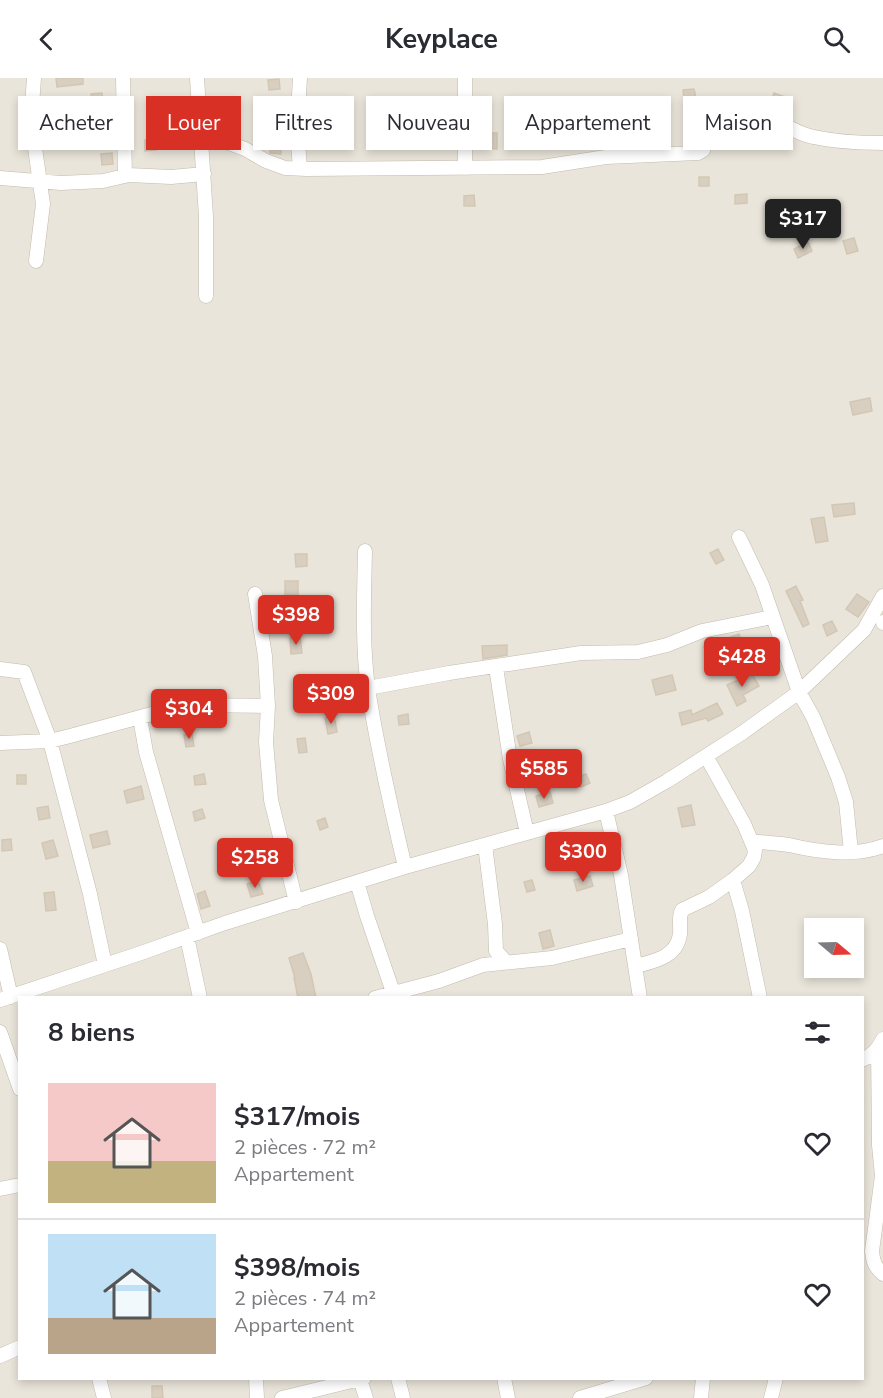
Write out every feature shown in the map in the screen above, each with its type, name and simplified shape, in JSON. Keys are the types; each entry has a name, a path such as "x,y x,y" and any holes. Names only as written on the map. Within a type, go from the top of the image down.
{"street":[{"path":"34,78 31,120 43,204 36,261"},
{"path":"123,78 125,176"},
{"path":"197,78 198,96"},
{"path":"300,78 297,129 300,169"},
{"path":"465,78 465,168"},
{"path":"241,148 275,165 300,169 542,167 606,157 698,153 703,150 699,119 714,112 728,112 780,123 812,137 843,142 883,144"},
{"path":"201,150 206,217 206,296"},
{"path":"0,178 61,183 103,181 125,176 171,177 204,174"},
{"path":"739,537 762,585 799,692 813,717 838,777 846,802 851,852"},
{"path":"365,550 368,688 388,795 405,867"},
{"path":"255,594 265,656 268,706 266,742 271,800 296,902"},
{"path":"0,949 6,998 192,935 405,867 606,811 645,794 706,756 799,692 864,630 883,596"},
{"path":"368,688 581,653 638,652 667,645 702,631 772,617"},
{"path":"864,630 883,623"},
{"path":"496,667 510,759 527,833"},
{"path":"0,669 24,672 50,741 90,894 105,965"},
{"path":"0,743 50,741 185,705 268,706"},
{"path":"140,718 146,752 192,935 200,996"},
{"path":"636,966 658,960 672,953 678,943 682,910 709,897 733,880 749,866 754,857 755,850 735,806 706,756"},
{"path":"606,811 621,875 640,996"},
{"path":"751,841 789,845 812,851 871,851 883,846"},
{"path":"485,845 496,951 506,962"},
{"path":"733,880 742,911 760,996"},
{"path":"357,882 394,995 483,965 552,958 631,939"},
{"path":"483,965 496,951"},
{"path":"0,1032 18,1083"},
{"path":"864,1059 871,1056 881,1044"},
{"path":"881,1044 879,1145 882,1176 872,1251 873,1261 883,1274"},
{"path":"0,1189 18,1185"},
{"path":"0,1356 18,1348"},
{"path":"100,1380 104,1398"},
{"path":"256,1380 257,1398"},
{"path":"282,1398 357,1380"},
{"path":"362,1380 366,1398"},
{"path":"398,1380 403,1398"},
{"path":"504,1380 508,1398"},
{"path":"580,1398 639,1380"},
{"path":"701,1398 704,1380"},
{"path":"771,1398 776,1380"}],"shaded area":[{"path":"0,78 883,78 883,1398 0,1398"}],"building":[{"path":"56,78 83,78 83,84 57,87"},
{"path":"279,79 280,89 269,90 268,80"},
{"path":"694,89 696,96 684,96 683,90"},
{"path":"102,93 102,96 91,96 91,94"},
{"path":"492,133 497,133 497,149 492,149"},
{"path":"270,150 281,150 281,154 270,153"},
{"path":"112,153 113,164 102,165 101,154"},
{"path":"699,177 709,177 709,186 699,186"},
{"path":"747,194 747,203 735,204 735,195"},
{"path":"474,195 475,206 464,206 464,196"},
{"path":"854,238 858,251 847,254 843,241"},
{"path":"808,242 812,251 798,258 794,249"},
{"path":"870,398 872,411 853,415 850,402"},
{"path":"854,503 855,514 834,517 832,505"},
{"path":"824,517 828,541 816,543 811,519"},
{"path":"718,549 724,560 716,564 710,553"},
{"path":"295,554 307,554 307,566 296,567"},
{"path":"285,581 298,581 298,595 285,595"},
{"path":"796,586 803,600 800,601 809,624 803,627 786,591"},
{"path":"857,594 869,602 858,617 846,609"},
{"path":"832,621 837,631 827,636 823,625"},
{"path":"739,634 745,650 725,657 727,661 711,667 704,647"},
{"path":"300,637 302,653 291,654 290,638"},
{"path":"507,645 507,655 483,659 482,646"},
{"path":"752,674 759,686 743,695 746,701 737,706 727,685"},
{"path":"672,675 676,690 656,695 652,680"},
{"path":"717,703 723,714 708,721 706,718 682,725 679,713 691,710 692,715"},
{"path":"408,714 409,724 399,725 398,716"},
{"path":"334,716 337,732 328,734 325,718"},
{"path":"529,732 532,743 520,746 517,736"},
{"path":"192,734 194,746 186,747 184,735"},
{"path":"305,738 307,752 299,753 297,739"},
{"path":"204,774 206,784 195,785 194,776"},
{"path":"586,774 590,783 581,787 578,777"},
{"path":"17,775 26,775 26,784 17,784"},
{"path":"141,786 144,799 127,803 124,791"},
{"path":"550,792 553,803 539,807 536,796"},
{"path":"691,805 695,825 682,827 678,808"},
{"path":"48,806 50,818 39,820 37,808"},
{"path":"202,809 205,818 195,821 193,812"},
{"path":"325,818 328,827 320,830 317,821"},
{"path":"107,831 110,844 93,848 90,835"},
{"path":"11,839 12,850 2,851 2,840"},
{"path":"53,840 58,856 46,859 42,843"},
{"path":"590,876 593,886 577,891 574,880"},
{"path":"258,880 263,894 251,897 247,884"},
{"path":"532,880 535,890 527,892 524,882"},
{"path":"205,891 210,906 201,909 197,894"},
{"path":"54,892 56,910 46,911 44,893"},
{"path":"550,930 554,946 543,949 539,933"},
{"path":"303,953 316,996 298,996 289,958"},
{"path":"152,1386 162,1386 163,1398 152,1398"}]}
